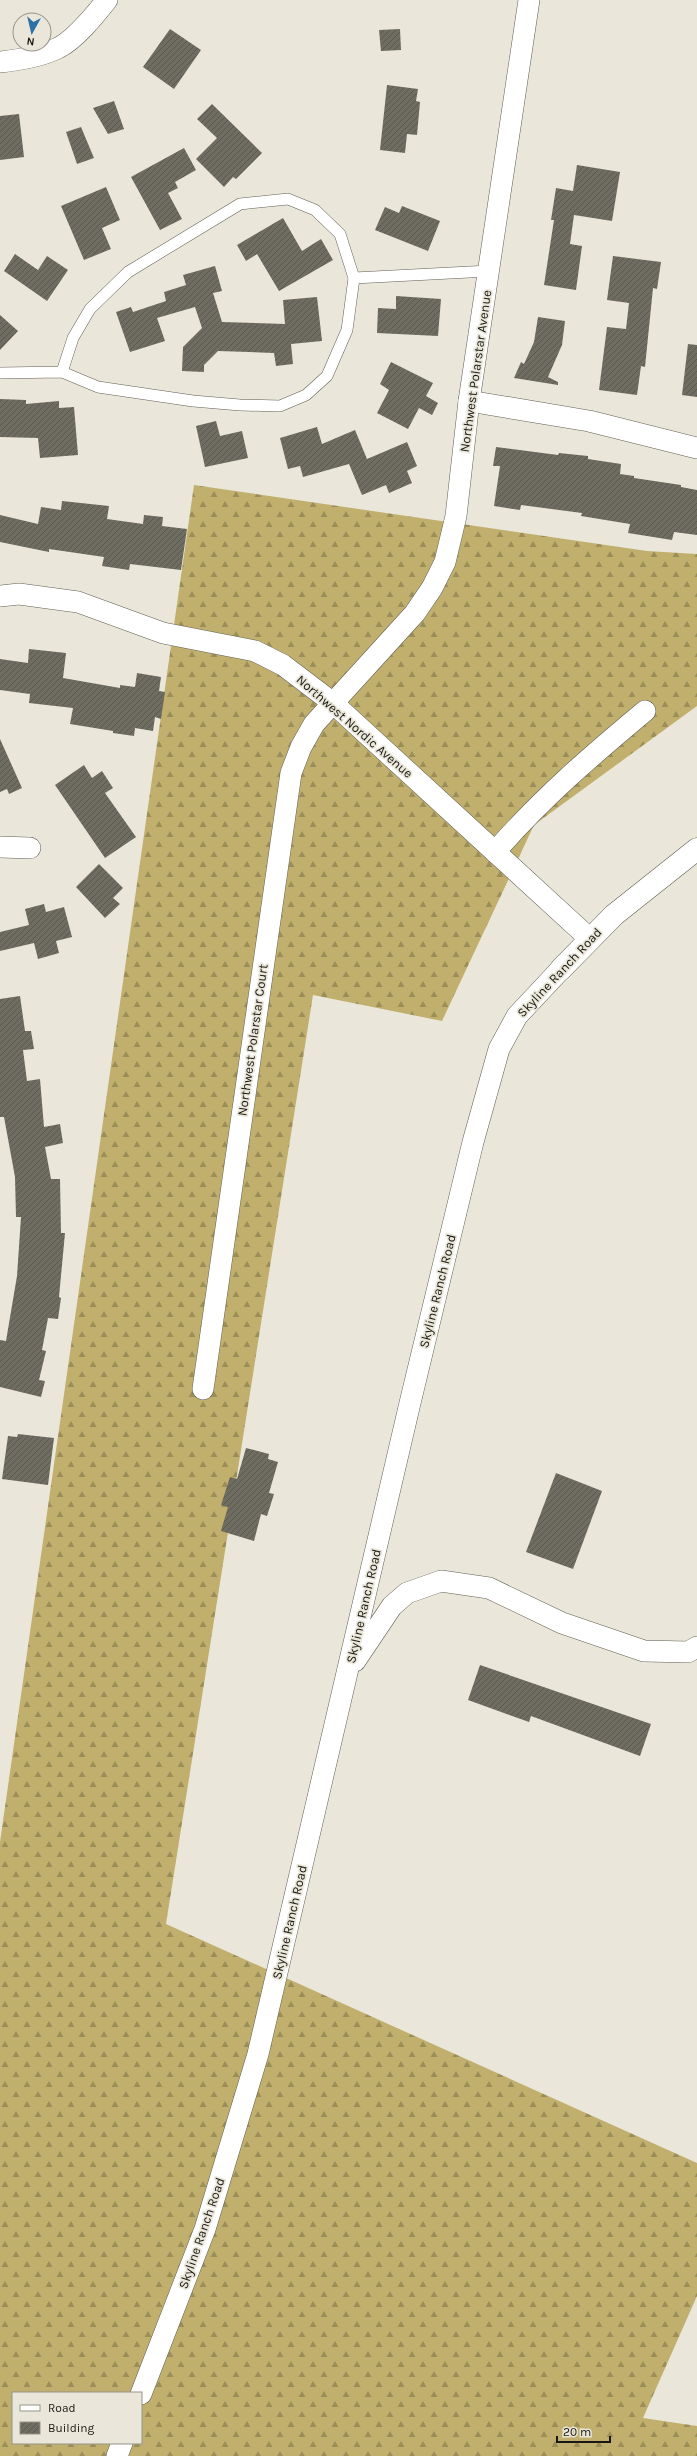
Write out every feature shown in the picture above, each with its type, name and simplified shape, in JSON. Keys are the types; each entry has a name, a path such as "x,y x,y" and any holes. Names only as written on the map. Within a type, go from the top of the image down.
{"street":[{"path":"0,62 25,59 59,48 91,20 106,0"},
{"name":"Northwest Polarstar Avenue","path":"332,703 415,613 432,588 445,562 456,516 469,401 529,0"},
{"path":"469,401 590,421 697,448"},
{"name":"Northwest Nordic Avenue","path":"0,596 19,594 78,602 163,633 255,651 283,665 332,703 590,939"},
{"name":"Northwest Polarstar Court","path":"203,1389 291,773 301,747 314,724 332,703"},
{"path":"495,852 530,812 567,777 645,711"},
{"path":"0,847 30,848"},
{"name":"Skyline Ranch Road","path":"142,2392 205,2229 258,2054 471,1150 500,1049 517,1016 590,939 614,915 668,874 697,849"},
{"name":"Skyline Ranch Road","path":"668,874 697,864"},
{"path":"347,1672 392,1606 408,1593 442,1580 489,1588 562,1624 644,1651 688,1652 697,1647"},
{"path":"117,2456 122,2444"}],"lane":[{"path":"0,373 62,372 98,387 193,401 280,406 306,395 327,376 347,330 354,278 340,234 315,210 288,199 240,204 128,272 90,309 73,338 62,372"},
{"path":"354,278 489,272"}],"green space":[{"path":"194,485 647,551 697,554 697,706 534,825 442,1021 313,995 166,1924 697,2163 697,2296 643,2418 697,2426 697,2456 0,2456 0,1842"}],"building":[{"path":"170,29 201,50 174,89 143,67"},
{"path":"400,29 401,50 381,51 379,30"},
{"path":"387,85 418,89 416,101 420,102 417,135 407,134 405,153 380,150"},
{"path":"114,101 124,129 108,134 93,108"},
{"path":"212,104 262,153 236,179 233,177 224,187 196,159 217,138 197,119"},
{"path":"19,114 24,157 0,160 0,116"},
{"path":"81,127 94,158 77,164 66,132"},
{"path":"184,148 196,170 175,182 178,188 168,193 182,219 160,230 131,177"},
{"path":"577,165 620,172 612,221 574,215 570,244 582,246 576,290 544,285 554,220 551,220 556,188 573,191"},
{"path":"106,187 120,220 102,228 111,249 84,260 61,206"},
{"path":"402,206 440,221 428,251 375,230 385,207 399,213"},
{"path":"283,218 302,251 321,239 333,260 279,291 257,254 246,261 237,245"},
{"path":"15,254 38,270 47,256 68,270 47,301 4,271"},
{"path":"613,256 661,262 657,289 653,288 645,367 641,366 637,395 599,390 607,327 626,329 629,303 607,300"},
{"path":"215,266 222,291 213,293 222,322 285,324 283,300 317,297 322,341 291,344 293,364 276,366 274,353 218,351 204,365 204,372 182,371 183,347 202,328 195,307 157,318 165,341 130,352 116,312 131,307 133,312 166,301 164,292 186,285 183,275"},
{"path":"396,296 441,299 438,336 377,333 378,308 396,309"},
{"path":"0,315 18,331 0,350"},
{"path":"538,317 565,321 562,345 548,377 558,382 558,385 514,378 521,362 524,364 534,342"},
{"path":"688,344 697,345 697,397 682,395"},
{"path":"391,362 433,383 426,396 438,403 432,415 419,408 408,429 377,413 389,390 380,384"},
{"path":"0,399 26,400 26,404 59,401 59,408 74,407 78,455 40,458 38,438 0,437"},
{"path":"216,421 220,436 242,431 248,458 205,467 196,426"},
{"path":"317,427 322,444 355,430 367,459 407,442 417,466 407,471 412,483 389,493 386,485 362,495 349,464 303,477 300,466 288,469 280,438"},
{"path":"496,447 558,455 559,453 588,456 588,459 621,464 620,474 634,476 634,478 681,485 681,487 697,490 697,535 674,532 672,540 628,533 630,524 581,516 582,513 521,505 520,510 494,506 500,466 493,466"},
{"path":"62,501 109,506 107,519 143,524 144,515 163,517 162,526 187,529 181,570 130,564 129,570 102,566 104,557 49,549 49,552 0,542 0,515 38,524 41,507 61,510"},
{"path":"29,649 66,653 63,678 120,688 120,685 135,687 137,673 161,677 159,691 165,692 161,719 155,717 153,731 135,728 134,736 113,733 113,731 70,724 73,708 29,703 30,694 0,690 0,659 28,663"},
{"path":"0,739 22,788 9,794 7,789 0,792"},
{"path":"84,765 92,778 102,771 113,788 105,793 136,837 105,858 55,785"},
{"path":"99,864 123,888 113,898 120,904 105,918 76,887"},
{"path":"44,904 46,912 64,907 72,937 56,941 59,953 38,959 34,943 0,951 0,932 29,925 25,909"},
{"path":"20,996 25,1031 31,1031 34,1049 23,1050 27,1081 40,1079 44,1127 60,1124 63,1143 45,1147 51,1179 60,1179 61,1233 65,1233 59,1297 61,1298 58,1319 48,1318 42,1350 46,1351 39,1380 45,1381 41,1397 0,1387 0,1340 6,1341 17,1276 21,1217 16,1217 15,1177 4,1117 0,1117 0,999"},
{"path":"18,1434 54,1438 48,1485 2,1479 8,1436 17,1437"},
{"path":"246,1448 269,1454 268,1459 278,1462 269,1493 274,1494 267,1516 261,1514 254,1541 221,1531 228,1507 221,1505 230,1477 237,1479"},
{"path":"556,1473 602,1491 573,1569 526,1552"},
{"path":"480,1665 651,1724 640,1756 531,1716 529,1722 468,1700"}]}
